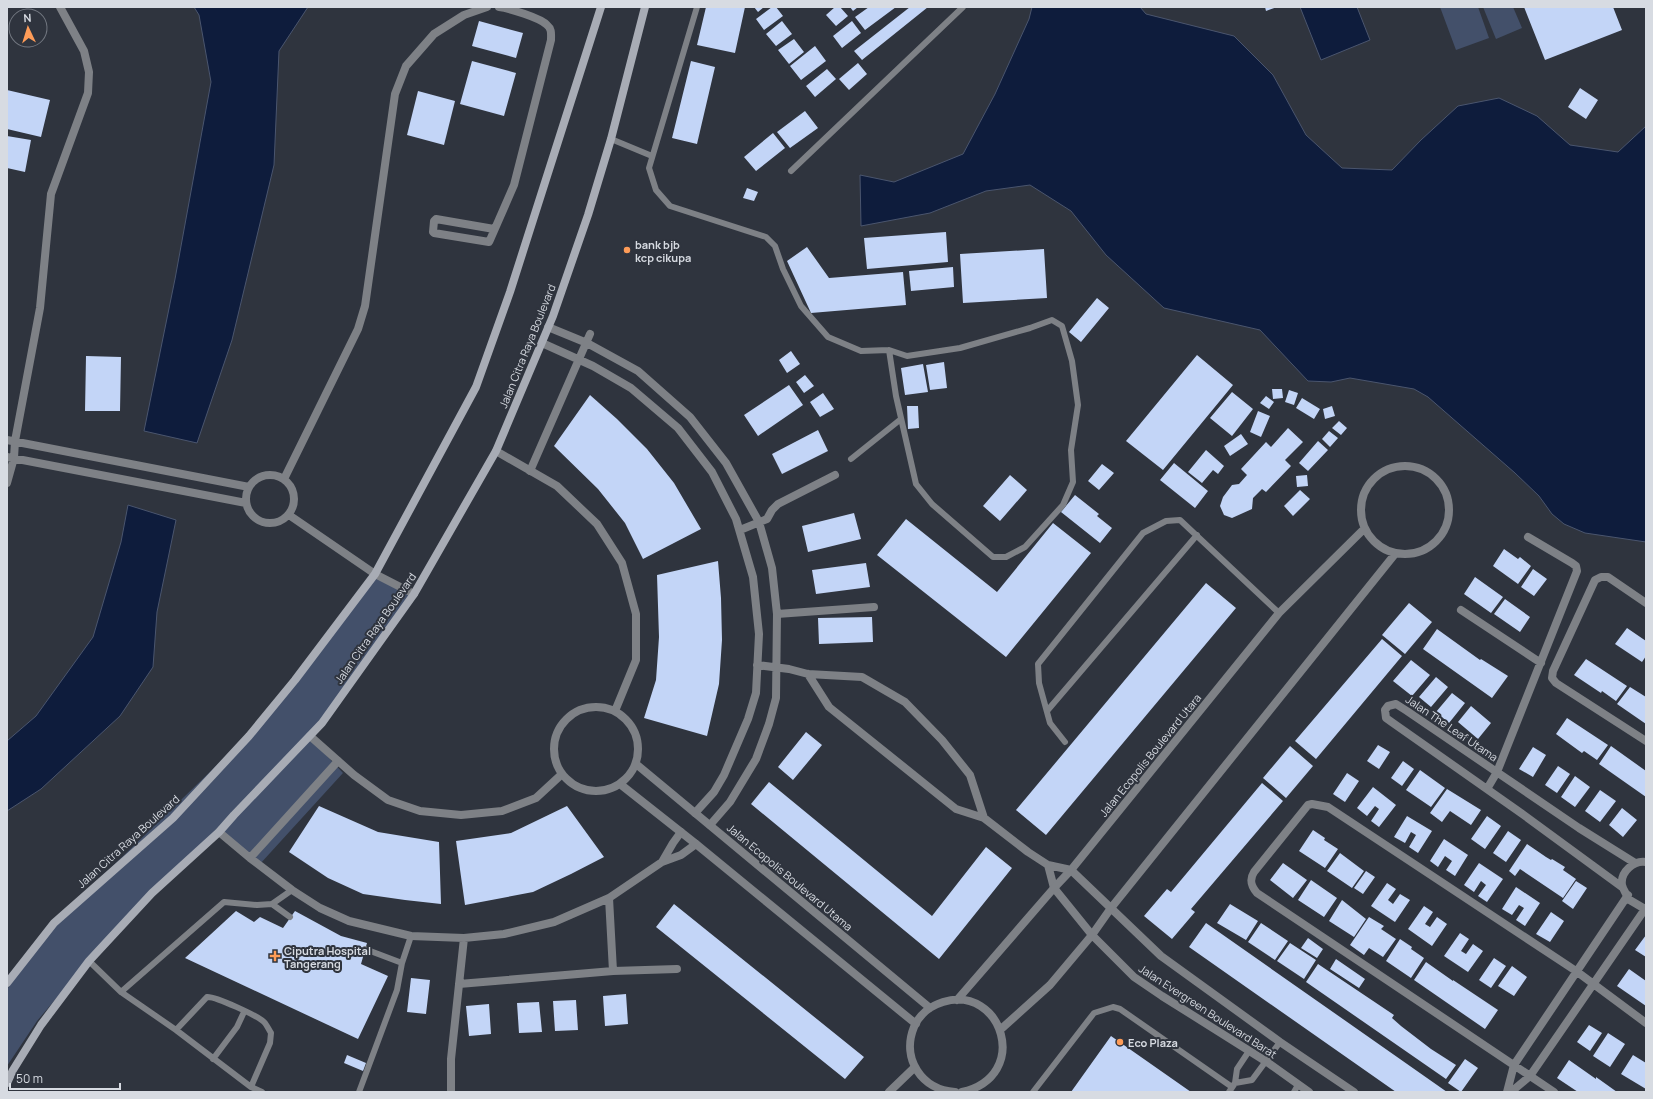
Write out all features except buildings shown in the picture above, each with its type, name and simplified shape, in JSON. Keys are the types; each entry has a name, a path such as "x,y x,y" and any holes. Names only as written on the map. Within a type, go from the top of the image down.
{"main road":[{"name":"Jalan Citra Raya Boulevard","path":"7,983 54,923 174,818 248,736 294,680 375,574 476,387 510,292 601,7"},
{"name":"Jalan Citra Raya Boulevard","path":"7,1083 13,1070 41,1024 89,961 152,893 219,832 322,723 414,594 496,451 542,343 588,215 611,139 646,7"}],"street":[{"path":"7,483 11,440 40,308 51,194 88,93 89,72 84,51 60,7"},
{"path":"284,479 358,329 365,306 395,94 406,66 434,34 464,15 487,7"},
{"path":"494,229 436,219 434,221 432,232 487,242 494,229 514,185 551,40 551,30 546,24 509,8 499,7"},
{"path":"548,327 587,343 638,371 690,417 726,463 759,522 772,568 777,614 776,698 769,724 756,759 730,802 710,825"},
{"path":"530,471 590,334"},
{"path":"542,343 593,366 631,388 678,428 712,472 736,518 740,530 753,577 759,634 756,694 735,752 714,792 695,813"},
{"path":"11,440 249,487"},
{"path":"496,451 557,486 597,524 622,564 636,614 636,660 615,711"},
{"path":"10,458 246,503"},
{"path":"1403,465 1425,469 1442,483 1450,503 1448,525 1436,543 1417,553 1395,554 1377,544 1364,529 1360,507 1367,486 1382,471 1403,465"},
{"path":"277,475 284,479 290,484 294,492 295,500 289,515 276,523 260,521 253,517 246,503 246,495 249,487 261,476 277,475"},
{"path":"740,530 767,519 772,510 778,504 835,475"},
{"path":"289,515 375,574 414,594"},
{"name":"Jalan Ecopolis Boulevard Utara","path":"957,1000 1071,870 1279,613 1364,529"},
{"path":"1487,789 1497,772 1577,571 1576,566 1572,563 1528,537"},
{"path":"1000,1030 1050,985 1092,936 1111,908 1395,554"},
{"path":"1646,603 1608,577 1601,577 1595,580 1553,671 1552,678 1556,683 1646,741"},
{"path":"777,614 874,607"},
{"path":"1461,610 1541,663"},
{"path":"757,665 808,674 862,677 905,702 942,740 970,775 984,818"},
{"path":"808,674 829,707 956,809 984,818 1028,852 1048,865 1071,870"},
{"name":"Jalan The Leaf Utama","path":"1622,886 1389,721 1386,718 1385,710 1388,706 1396,704 1579,828 1635,864"},
{"path":"587,707 602,707 615,711 626,718 635,730 639,744 638,757 634,770 620,784 599,792 585,790 572,784 562,774 556,762 554,748 556,734 563,722 574,712 587,707"},
{"path":"310,736 338,761 388,800 420,811 461,814 502,811 536,798 562,774"},
{"path":"250,858 338,761"},
{"name":"Jalan Ecopolis Boulevard Utama","path":"636,764 930,1008"},
{"path":"620,784 696,844 916,1024"},
{"path":"1554,1092 1258,893 1252,887 1251,878 1254,872 1308,805 1312,804 1328,807 1576,972 1646,1023"},
{"path":"219,832 292,890 320,908 349,921 411,936 464,938 504,934 554,922 609,898 662,862 681,855 696,844"},
{"path":"662,862 681,832"},
{"path":"1512,1092 1530,1076 1646,908 1628,899 1628,895 1622,886 1622,880 1629,867 1646,862"},
{"path":"1048,865 1054,888"},
{"name":"Jalan Evergreen Boulevard Barat","path":"1071,870 1161,956 1280,1042 1354,1092"},
{"name":"Jalan Evergreen Boulevard Barat","path":"1054,888 1092,936 1134,977 1267,1062 1296,1088 1309,1092"},
{"path":"1508,1092 1514,1066 1628,895"},
{"path":"609,898 613,971"},
{"path":"451,1092 452,1059 464,938"},
{"path":"459,984 613,971 677,969"},
{"path":"955,1092 946,1091 932,1086 925,1081 915,1067 911,1056 910,1045 911,1034 922,1015 930,1008 948,1000 971,1002 984,1008 993,1018 1000,1030 1003,1044 1002,1058 996,1071 986,1082 974,1089 962,1092"},
{"path":"889,1092 915,1067"}],"lane":[{"path":"697,7 649,168 656,190 670,206 766,237 775,246 783,269 801,306 828,337 861,351 889,350 908,356 960,348 1030,328 1052,320 1062,326 1072,361 1078,405 1071,450 1073,482 1063,505 1026,547 1006,557 993,557 932,504 916,484 896,396 889,350"},
{"path":"791,171 964,7"},
{"path":"611,139 652,156"},
{"path":"851,459 901,419"},
{"path":"1065,742 1050,723 1039,683 1038,664 1143,533 1166,521 1180,520 1279,613"},
{"path":"1047,711 1197,535"},
{"path":"121,992 224,902 257,905 272,904 292,890"},
{"path":"272,904 290,917"},
{"path":"359,1092 397,990 402,963 411,936"},
{"path":"365,949 402,963"},
{"path":"89,961 121,992 176,1030 251,1087 262,1092"},
{"path":"176,1030 207,997 224,1001 263,1022 271,1033 270,1043 251,1087"},
{"path":"1033,1092 1094,1013 1113,1006 1120,1009 1232,1087"},
{"path":"213,1059 237,1027 244,1012"},
{"path":"1232,1087 1252,1080 1267,1062 1280,1042"},
{"path":"1232,1087 1237,1069 1249,1051"}],"shaded area":[{"path":"194,7 308,7 279,51 274,165 232,340 197,443 144,431 175,279 211,82 199,15"},
{"path":"1032,7 1140,7 1146,14 1234,36 1273,75 1306,135 1342,168 1392,170 1421,140 1458,106 1499,98 1537,116 1570,145 1618,152 1646,126 1646,542 1585,533 1564,524 1552,514 1539,496 1515,473 1428,397 1414,389 1350,378 1331,382 1308,381 1260,330 1164,308 1106,255 1071,211 1030,185 986,191 930,213 861,226 860,175 894,182 963,154 995,94 1029,19"},
{"path":"1300,7 1357,7 1370,40 1321,60"},
{"path":"1440,7 1478,7 1489,38 1456,50"},
{"path":"1483,7 1513,7 1522,28 1496,39"},
{"path":"128,505 176,520 157,612 153,667 120,716 41,789 7,811 7,741 36,716 93,637 121,542"},
{"path":"374,574 416,594 321,722 88,961 37,1021 7,1066 7,989 54,923 248,735"},
{"path":"310,738 343,773 260,864 222,832"}],"place":[{"name":"bank bjb kcp cikupa","path":"627,250"},
{"name":"Ciputra Hospital Tangerang","path":"275,956"},
{"name":"Eco Plaza","path":"1120,1042"}]}
